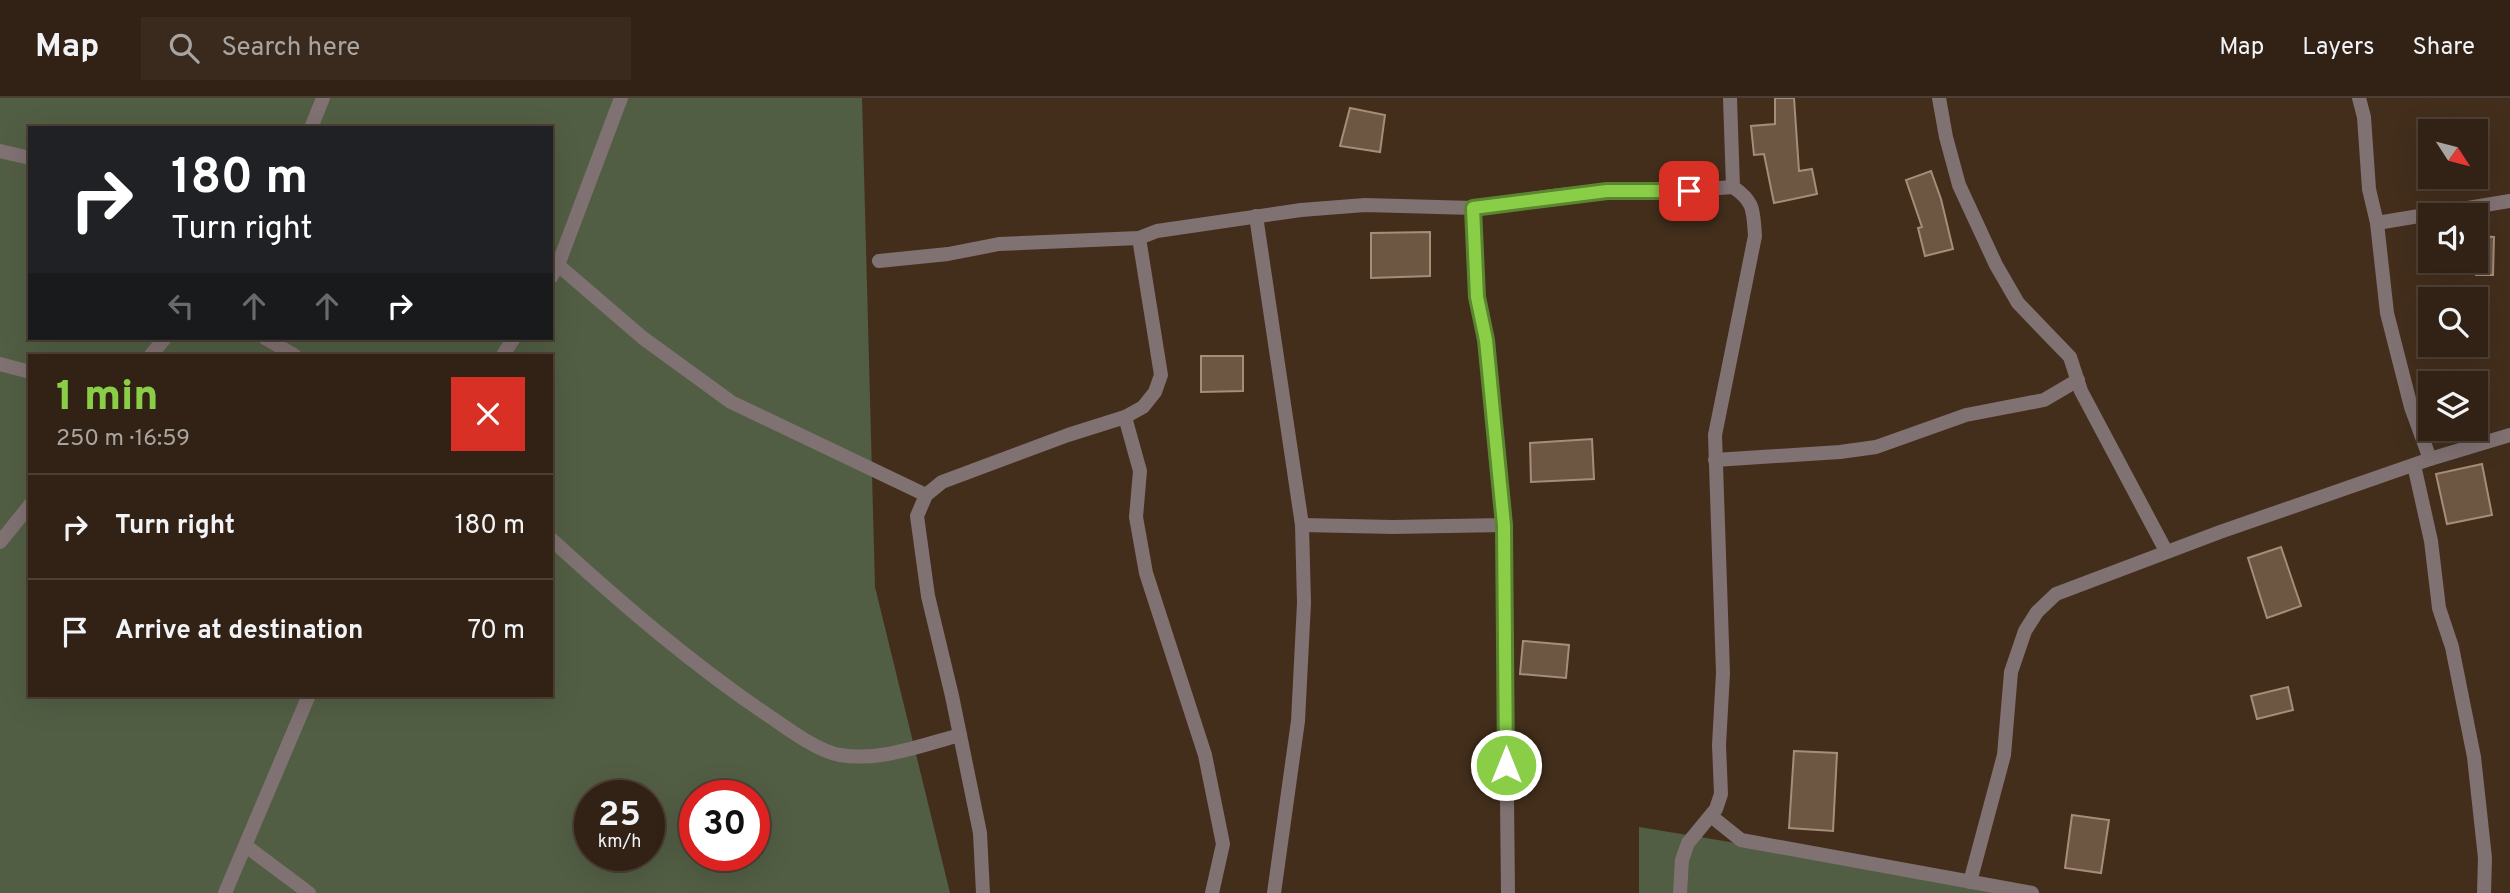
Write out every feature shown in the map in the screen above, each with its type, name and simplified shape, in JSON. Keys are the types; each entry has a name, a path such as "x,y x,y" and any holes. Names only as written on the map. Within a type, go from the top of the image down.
{"street":[{"path":"312,126 323,98"},
{"path":"621,98 555,271 731,402 926,495"},
{"path":"1730,98 1733,187"},
{"path":"1939,98 1959,185 1996,265 2018,303 2070,357 2093,415 2166,551"},
{"path":"2359,98 2364,117 2369,190 2377,223 2387,313 2411,407 2430,459"},
{"path":"0,150 28,157"},
{"path":"879,261 948,254 999,244 1139,238 1157,231 1256,216 1365,205 1473,208 1607,191 1689,191 1733,187 1745,195 1753,206 1755,236 1714,435 1723,673 1719,745 1721,794 1716,809 1688,843 1682,860 1680,893"},
{"path":"2377,223 2510,201"},
{"path":"1473,208 1477,297 1486,340 1504,525 1508,893"},
{"path":"1256,216 1302,524 1304,604 1298,721 1274,893"},
{"path":"983,893 980,833 926,582 917,516 926,495 942,482 1068,435 1125,417 1143,407 1155,392 1161,375 1139,238"},
{"path":"152,354 163,340"},
{"path":"268,340 292,354"},
{"path":"0,363 28,371"},
{"path":"1715,460 1876,447 1966,415 2044,400 2078,380"},
{"path":"1125,417 1140,471 1136,517 1146,573 1205,755 1223,845 1212,893"},
{"path":"1969,882 2004,755 2011,672 2025,631 2037,612 2056,594 2166,551 2430,459 2510,435"},
{"path":"2414,465 2431,541 2439,608 2452,647 2474,757 2485,858 2484,893"},
{"path":"0,542 28,507"},
{"path":"1302,524 1393,527 1504,525"},
{"path":"553,542 620,602 755,707 799,736 838,755 876,756 960,735"},
{"path":"225,893 308,697"},
{"path":"1711,816 1741,840 2032,893"},
{"path":"246,846 309,893"}],"green space":[{"path":"0,98 862,98 875,587 950,893 0,893"},
{"path":"1639,827 2040,893 1639,893"}],"building":[{"path":"1775,98 1794,98 1799,171 1812,169 1817,194 1774,203 1764,154 1754,155 1751,126 1775,124"},
{"path":"1350,108 1385,115 1380,152 1340,146"},
{"path":"1931,171 1953,249 1925,256 1918,228 1922,227 1906,180"},
{"path":"1430,232 1430,276 1371,278 1371,233"},
{"path":"2488,237 2494,237 2493,275 2476,275 2488,273"},
{"path":"1201,356 1243,356 1243,391 1201,392"},
{"path":"1592,439 1594,479 1531,482 1530,443"},
{"path":"2482,464 2492,515 2447,524 2436,474"},
{"path":"2281,547 2301,606 2267,618 2248,558"},
{"path":"1523,641 1569,645 1566,678 1520,674"},
{"path":"2288,687 2293,710 2257,719 2251,696"},
{"path":"1794,751 1837,753 1833,831 1789,828"},
{"path":"2072,815 2109,820 2101,873 2065,868"}],"route":[{"path":"1506,765 1504,525 1486,340 1477,297 1473,208 1607,191 1689,191"}]}
